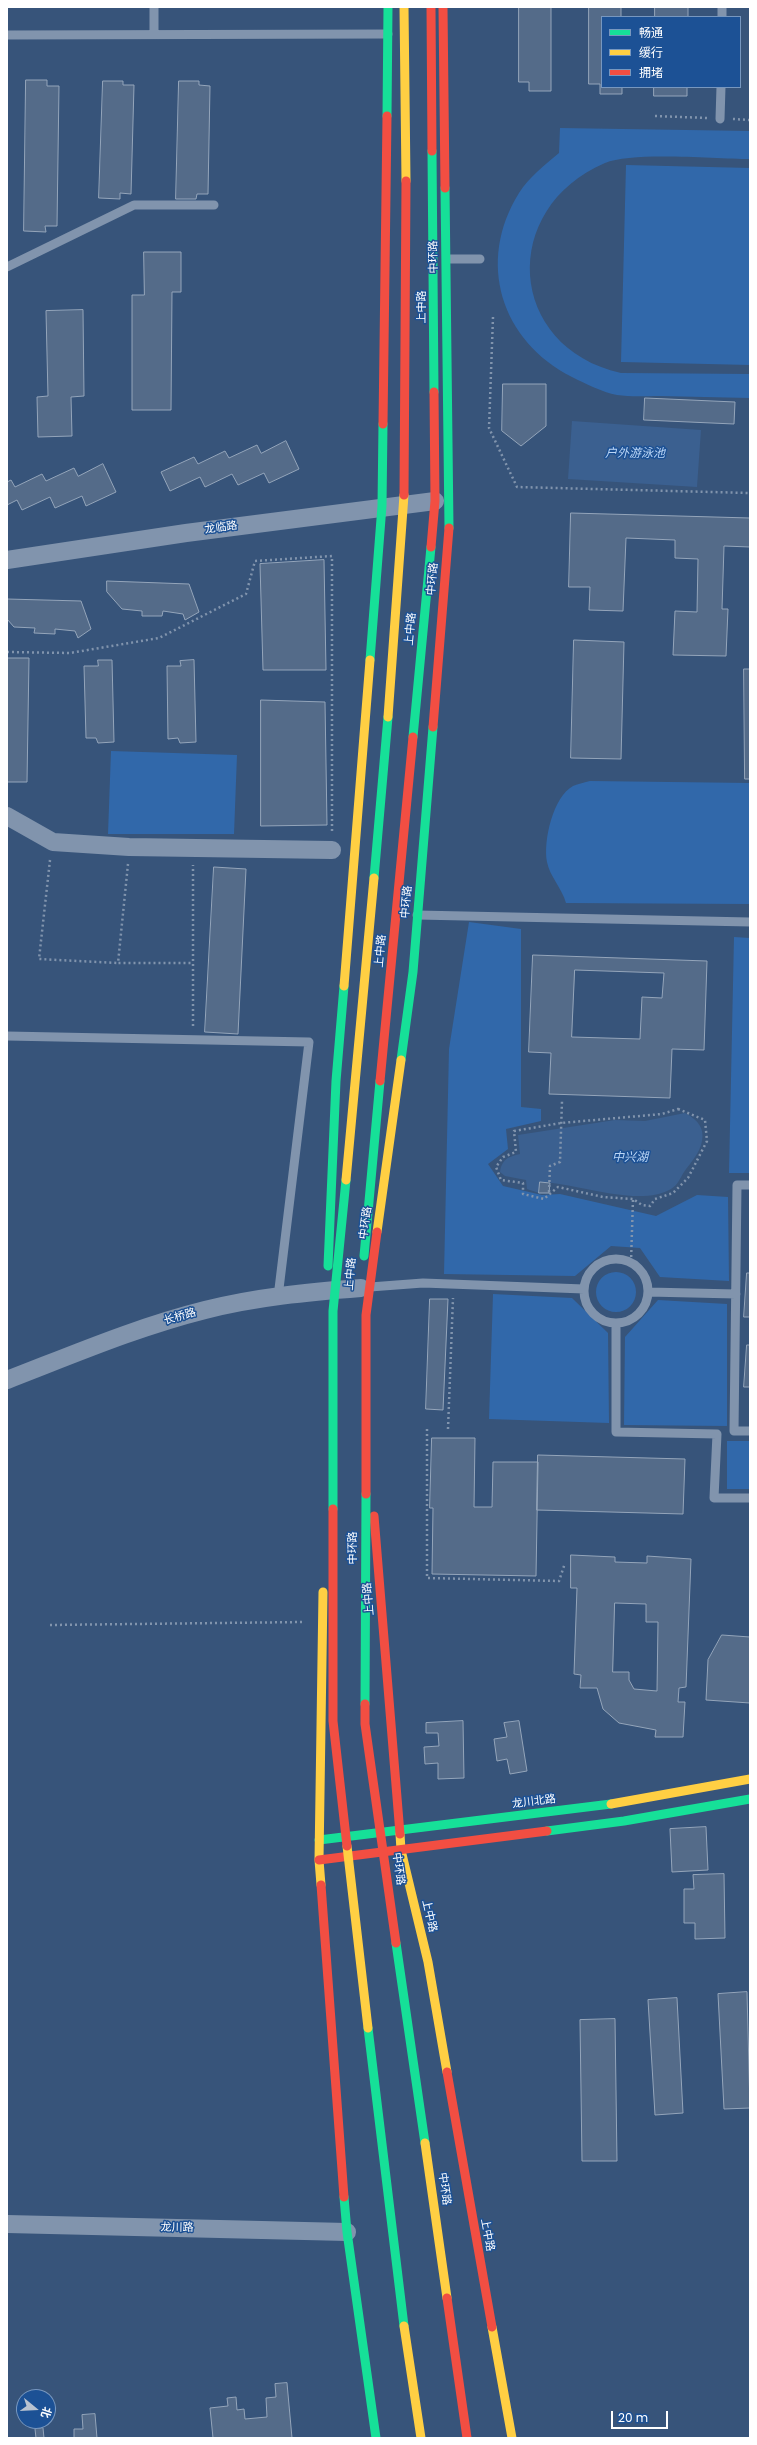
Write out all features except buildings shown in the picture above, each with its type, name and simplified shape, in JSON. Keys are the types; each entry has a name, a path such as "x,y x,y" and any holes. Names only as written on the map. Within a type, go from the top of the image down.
{"main road":[{"name":"上中路","path":"323,1553 327,1290 336,1081 382,506 388,7"},
{"name":"中环路","path":"404,7 406,95 404,516 367,969 333,1311 333,1721 398,2287 421,2438"},
{"name":"上中路","path":"431,7 435,501 357,1339 387,1656 401,1850 428,1962 512,2438"},
{"name":"中环路","path":"443,7 450,515 413,972 366,1315 365,1724 468,2438"},
{"path":"323,1585 319,1860 347,2232 376,2438"},
{"name":"龙川北路","path":"319,1840 604,1805 750,1779"},
{"path":"319,1860 624,1821 750,1799"}],"street":[{"name":"龙临路","path":"7,560 382,506 435,501"},
{"path":"7,816 53,842 129,847 194,849 332,850"},
{"name":"长桥路","path":"7,1380 168,1320 245,1302 327,1290 361,1288"},
{"name":"龙川路","path":"7,2224 347,2232"}],"lane":[{"path":"154,7 154,33"},
{"path":"7,35 154,33 388,34"},
{"path":"720,119 721,88"},
{"path":"7,267 134,205 214,205"},
{"path":"434,259 480,259"},
{"path":"397,914 750,922"},
{"path":"7,1036 309,1042 278,1297"},
{"path":"750,1185 737,1185 734,1430 750,1431"},
{"path":"621,1259 631,1262 640,1268 646,1278 648,1292 644,1308 636,1316 616,1323 606,1322 589,1309 585,1299 584,1289 586,1278 600,1262 621,1259"},
{"path":"361,1288 424,1283 584,1289"},
{"path":"648,1292 736,1294"},
{"path":"616,1323 616,1432 717,1434 714,1498 750,1498"}],"path":[{"path":"655,116 750,120"},
{"path":"493,317 489,428 517,487 750,493"},
{"path":"7,652 70,653 159,638 246,594 255,561 332,556 332,850"},
{"path":"53,842 39,959 118,963 193,962"},
{"path":"118,963 129,847"},
{"path":"193,1040 194,849"},
{"path":"549,1193 550,1166 560,1162 562,1102"},
{"path":"678,1109 705,1120 707,1141 688,1178 673,1193 655,1199 650,1206 642,1205 633,1199 603,1197 558,1187 549,1193 544,1199 523,1194 523,1183 501,1180 496,1167 502,1157 516,1152 514,1131 561,1123 662,1114 678,1109"},
{"path":"631,1262 633,1199"},
{"path":"448,1429 454,1284"},
{"path":"427,1428 427,1578 558,1581 565,1563"},
{"path":"50,1625 322,1622"}],"shaded area":[{"path":"560,128 750,131 750,159 654,156 618,159 605,163 571,184 547,211 533,242 530,275 537,307 555,336 583,358 621,373 750,374 750,398 622,396 611,394 594,388 572,377 548,362 528,343 513,321 503,297 498,272 499,246 506,219 519,193 532,177 559,153"},
{"path":"626,165 750,168 750,365 621,362"},
{"path":"111,751 237,755 234,834 108,834"},
{"path":"590,781 750,783 750,904 566,903 547,862 546,853 548,832 555,809 566,792 573,786"},
{"path":"469,922 521,929 521,1107 541,1109 541,1121 506,1129 508,1149 488,1164 503,1186 542,1195 560,1194 656,1216 697,1195 728,1197 729,1281 660,1277 640,1248 611,1246 575,1276 444,1274 449,1049"},
{"path":"734,937 750,938 750,1173 729,1173"},
{"path":"620,1272 627,1275 633,1281 636,1292 635,1300 627,1309 620,1312 612,1312 605,1309 597,1300 596,1288 599,1281 608,1273"},
{"path":"493,1294 572,1298 608,1333 609,1423 489,1419"},
{"path":"658,1300 727,1304 727,1426 624,1425 625,1337"},
{"path":"727,1441 750,1441 750,1489 727,1489"}],"water":[{"name":"户外游泳池","path":"572,421 701,430 697,487 568,479"},
{"name":"中兴湖","path":"685,1113 693,1118 701,1128 703,1136 701,1145 695,1157 675,1186 658,1194 642,1196 625,1195 555,1183 540,1182 539,1193 527,1189 526,1180 505,1176 500,1172 502,1164 506,1159 520,1154 518,1135 615,1120 645,1121"}],"traffic: fast":[{"path":"387,116 388,7"},
{"path":"432,151 434,392"},
{"path":"445,188 449,528"},
{"path":"370,660 382,506 383,424"},
{"path":"413,737 431,547"},
{"path":"374,878 388,717"},
{"path":"401,1060 413,972 433,727"},
{"path":"328,1266 336,1081 344,986"},
{"path":"364,1256 380,1081"},
{"path":"333,1509 333,1311 346,1180"},
{"path":"365,1704 366,1494"},
{"path":"547,1831 624,1821 750,1799"},
{"path":"319,1840 611,1804"},
{"path":"396,1943 425,2143"},
{"path":"368,2028 404,2326"},
{"path":"344,2197 347,2232 376,2438"}],"traffic: slow":[{"path":"404,7 406,181"},
{"path":"388,717 404,495"},
{"path":"344,986 370,660"},
{"path":"346,1180 374,878"},
{"path":"377,1232 401,1060"},
{"path":"321,1885 319,1860 323,1592"},
{"path":"611,1804 750,1779"},
{"path":"400,1834 401,1850 428,1962 447,2072"},
{"path":"347,1846 368,2028"},
{"path":"425,2143 447,2298"},
{"path":"404,2326 421,2438"},
{"path":"492,2327 512,2438"}],"traffic: jam":[{"path":"431,7 432,151"},
{"path":"443,7 445,188"},
{"path":"383,424 387,116"},
{"path":"404,495 406,181"},
{"path":"431,547 435,501 434,392"},
{"path":"433,727 449,528"},
{"path":"380,1081 413,737"},
{"path":"366,1494 366,1315 377,1232"},
{"path":"333,1509 333,1721 347,1846"},
{"path":"374,1516 400,1834"},
{"path":"365,1704 365,1724 396,1943"},
{"path":"319,1860 547,1831"},
{"path":"321,1885 344,2197"},
{"path":"447,2072 492,2327"},
{"path":"447,2298 467,2438"}]}
